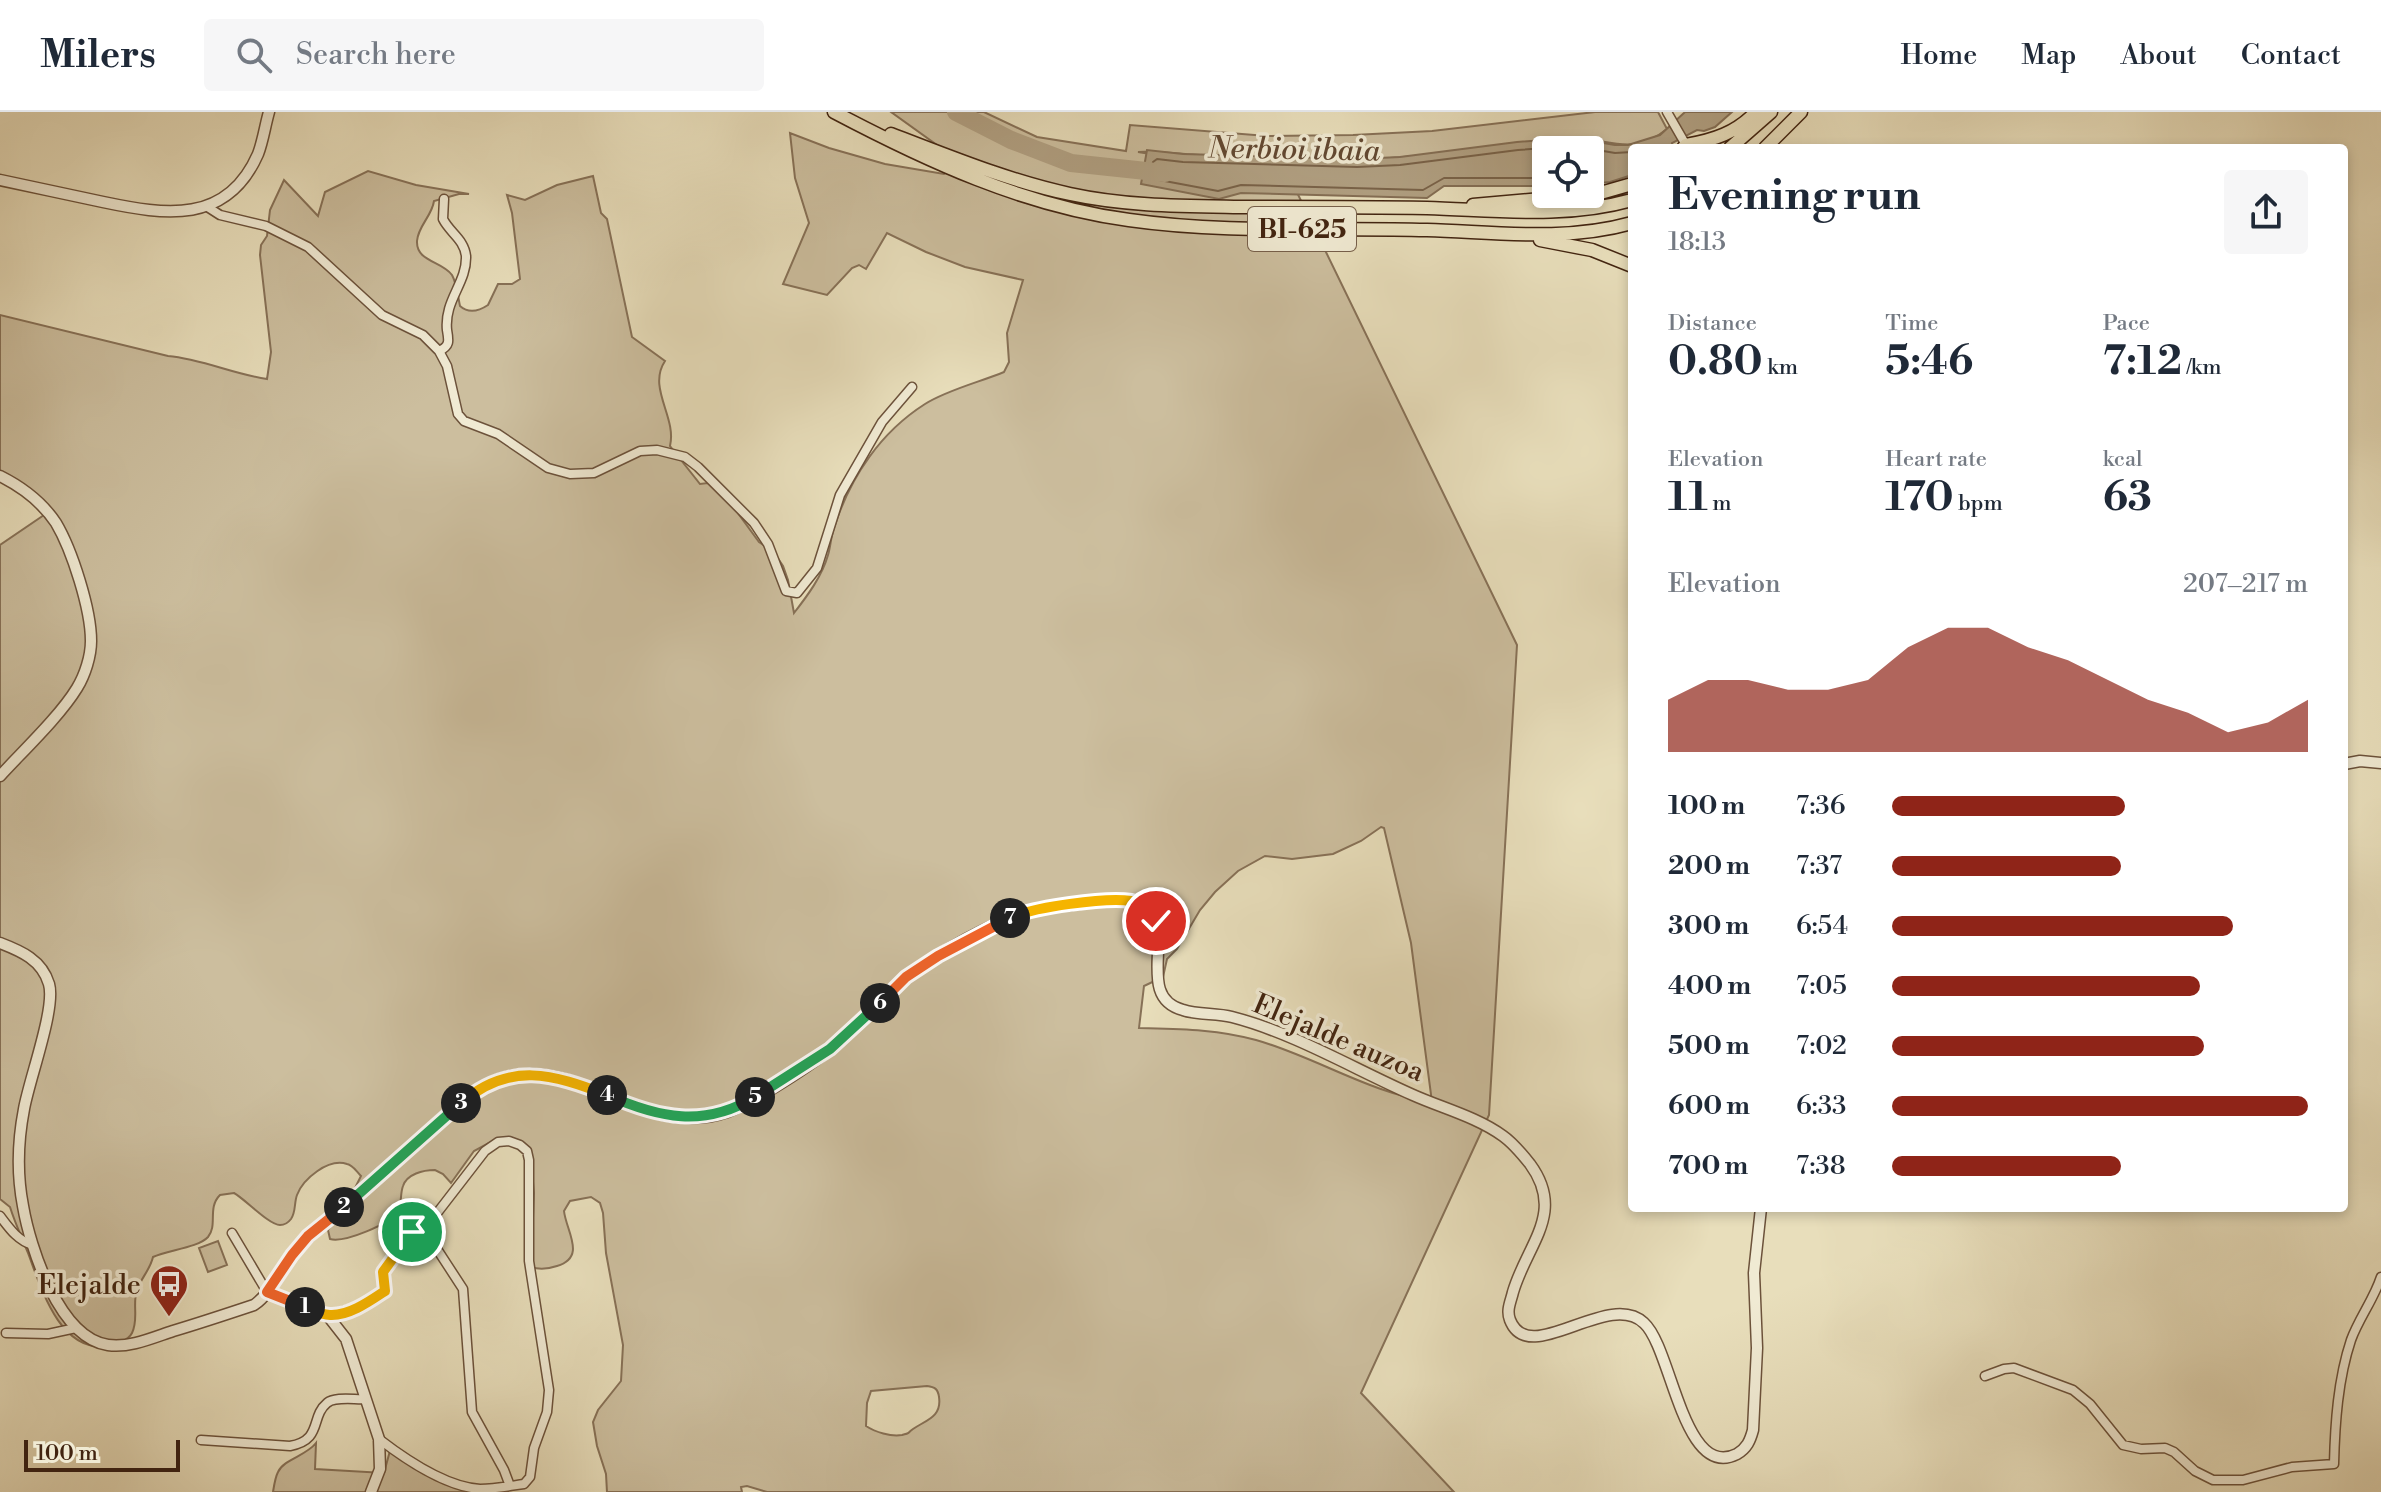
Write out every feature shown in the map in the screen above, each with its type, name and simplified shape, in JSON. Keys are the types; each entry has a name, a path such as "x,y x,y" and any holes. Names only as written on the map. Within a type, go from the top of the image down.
{"main road":[{"name":"BI-625","path":"835,112 982,168 1039,186 1130,203 1549,213 1628,201"},
{"name":"BI-625","path":"835,112 976,180 1061,206 1112,217 1181,226 1428,230 1501,235 1564,234 1628,224"},
{"path":"1697,144 1736,129 1756,112"},
{"path":"1735,144 1771,112"},
{"path":"1769,144 1801,112"},
{"path":"1429,209 1597,194 1628,185"},
{"path":"1501,235 1592,250 1628,264"}],"street":[{"path":"0,180 164,213 206,206 231,191 246,175 258,154 269,112"},
{"path":"1667,112 1684,144"},
{"path":"439,351 446,348 448,343 447,314 466,256 462,241 443,219 444,199"},
{"path":"206,206 220,215 266,226 308,247 382,315 423,335 439,351 447,366 458,414 464,421 498,434 548,468 570,474 594,473 640,451 657,450 685,457 754,523 768,544 786,591 797,593 817,568 840,495 882,422 912,387"},
{"path":"0,476 34,497 55,521 70,552 87,613 91,641 87,666 77,688 0,776"},
{"path":"2348,763 2381,763"},
{"name":"Elejalde auzoa","path":"76,1328 106,1345 129,1345 254,1305 263,1299 308,1236 473,1093 504,1077 538,1074 564,1079 659,1115 699,1117 724,1113 756,1097 830,1049 906,977 938,956 1015,916 1055,906 1111,900 1142,905 1156,921 1159,932 1158,984 1169,1003 1179,1010 1229,1016 1261,1026 1347,1062 1505,1137 1535,1170 1545,1192 1547,1208 1543,1224 1517,1279 1508,1311 1510,1322 1518,1332 1529,1337 1540,1337 1620,1312 1643,1321 1658,1345 1699,1446 1720,1458 1743,1450 1753,1430 1757,1348 1754,1273 1761,1212"},
{"path":"0,943 23,951 39,966 49,984 50,1002 24,1110 19,1162 22,1205 33,1245 61,1309 76,1328 48,1334 6,1333"},
{"path":"328,1316 360,1306 385,1291 383,1272 412,1232 434,1217 485,1151 498,1142 509,1141 527,1151 529,1261 549,1390 547,1412 534,1448 530,1477 524,1484 510,1486 479,1489 462,1485 431,1473 379,1439"},
{"path":"0,1216 11,1230 33,1245"},
{"path":"422,1226 463,1289 472,1412 510,1486"},
{"path":"232,1233 267,1292 328,1316 346,1339 379,1439 380,1469 371,1492"},
{"path":"1985,1376 2014,1368 2073,1390 2082,1396 2123,1445 2141,1449 2165,1448 2195,1471 2213,1480 2243,1480 2292,1467 2334,1464 2335,1426 2351,1340 2381,1277"},
{"path":"201,1440 290,1446 303,1443 310,1436 326,1403 366,1399"}],"shaded area":[{"path":"891,112 984,112 1037,137 1126,151 1130,125 1267,136 1353,135 1432,131 1595,112 1658,112 1667,129 1654,138 1628,145 1604,142 1604,136 1532,136 1532,141 1384,158 1317,159 1138,152 1289,176 1517,645 1489,1115 1361,1393 1454,1492 767,1492 747,1486 741,1487 742,1492 607,1492 606,1474 593,1422 598,1410 621,1381 623,1345 600,1203 591,1197 570,1201 564,1211 572,1243 571,1256 554,1267 531,1267 534,1193 530,1148 496,1139 474,1151 451,1183 435,1170 412,1176 403,1186 399,1208 394,1216 377,1227 346,1238 330,1239 328,1230 361,1176 349,1165 332,1164 310,1177 297,1195 293,1216 283,1225 270,1221 234,1193 220,1195 214,1205 208,1237 197,1244 153,1257 137,1290 135,1322 130,1336 106,1346 90,1345 76,1339 54,1314 10,1207 0,1199 0,545 44,515 30,500 0,481 0,315 267,379 271,352 260,255 261,245 267,236 270,210 284,180 318,216 325,192 368,171 416,185 469,194 434,201 417,241 425,257 452,275 460,306 474,311 488,305 498,284 512,284 520,279 507,195 525,200 557,185 593,176 601,213 607,219 632,337 665,361 659,382 670,424 670,446 700,484 708,483 737,512 759,542 773,551 788,580 794,613 822,570 850,489 881,442 925,404 953,390 1004,372 1009,362 1007,333 1023,280 965,267 887,233 866,269 859,265 852,268 827,295 783,284 809,223 795,178 790,133 885,164 944,174 956,167 948,153","holes":["1384,828 1411,943 1432,1102 1386,1091 1278,1047 1241,1036 1183,1029 1139,1028 1144,986 1163,977 1167,959 1215,892 1238,871 1265,856 1292,859 1333,854","927,1386 938,1392 936,1414 908,1433 888,1435 866,1426 871,1391"]},
{"path":"218,1241 227,1265 208,1272 199,1248"},
{"path":"316,1443 315,1469 384,1473 391,1447 417,1465 483,1492 273,1492 281,1468"}],"water":[{"path":"1685,112 1732,112 1715,127 1697,130 1672,144 1631,144 1660,135"},
{"path":"1532,141 1532,186 1444,186 1427,198 1241,193 1219,199 1141,184 1147,150 1183,154 1357,159 1400,157"},
{"path":"1604,143 1628,145 1628,176 1604,183"}],"waterway":[{"name":"Nerbioi ibaia","path":"956,112 1011,140 1071,163 1165,173"}],"place":[{"name":"Elejalde","path":"169,1318"}],"route":[{"path":"412,1232 383,1272 385,1291 360,1306 328,1316 267,1292 308,1236 473,1093 504,1077 538,1074 564,1079 659,1115 699,1117 724,1113 789,1077 830,1049 906,977 938,956 1015,916 1055,906 1111,900 1142,905 1156,921"}]}
